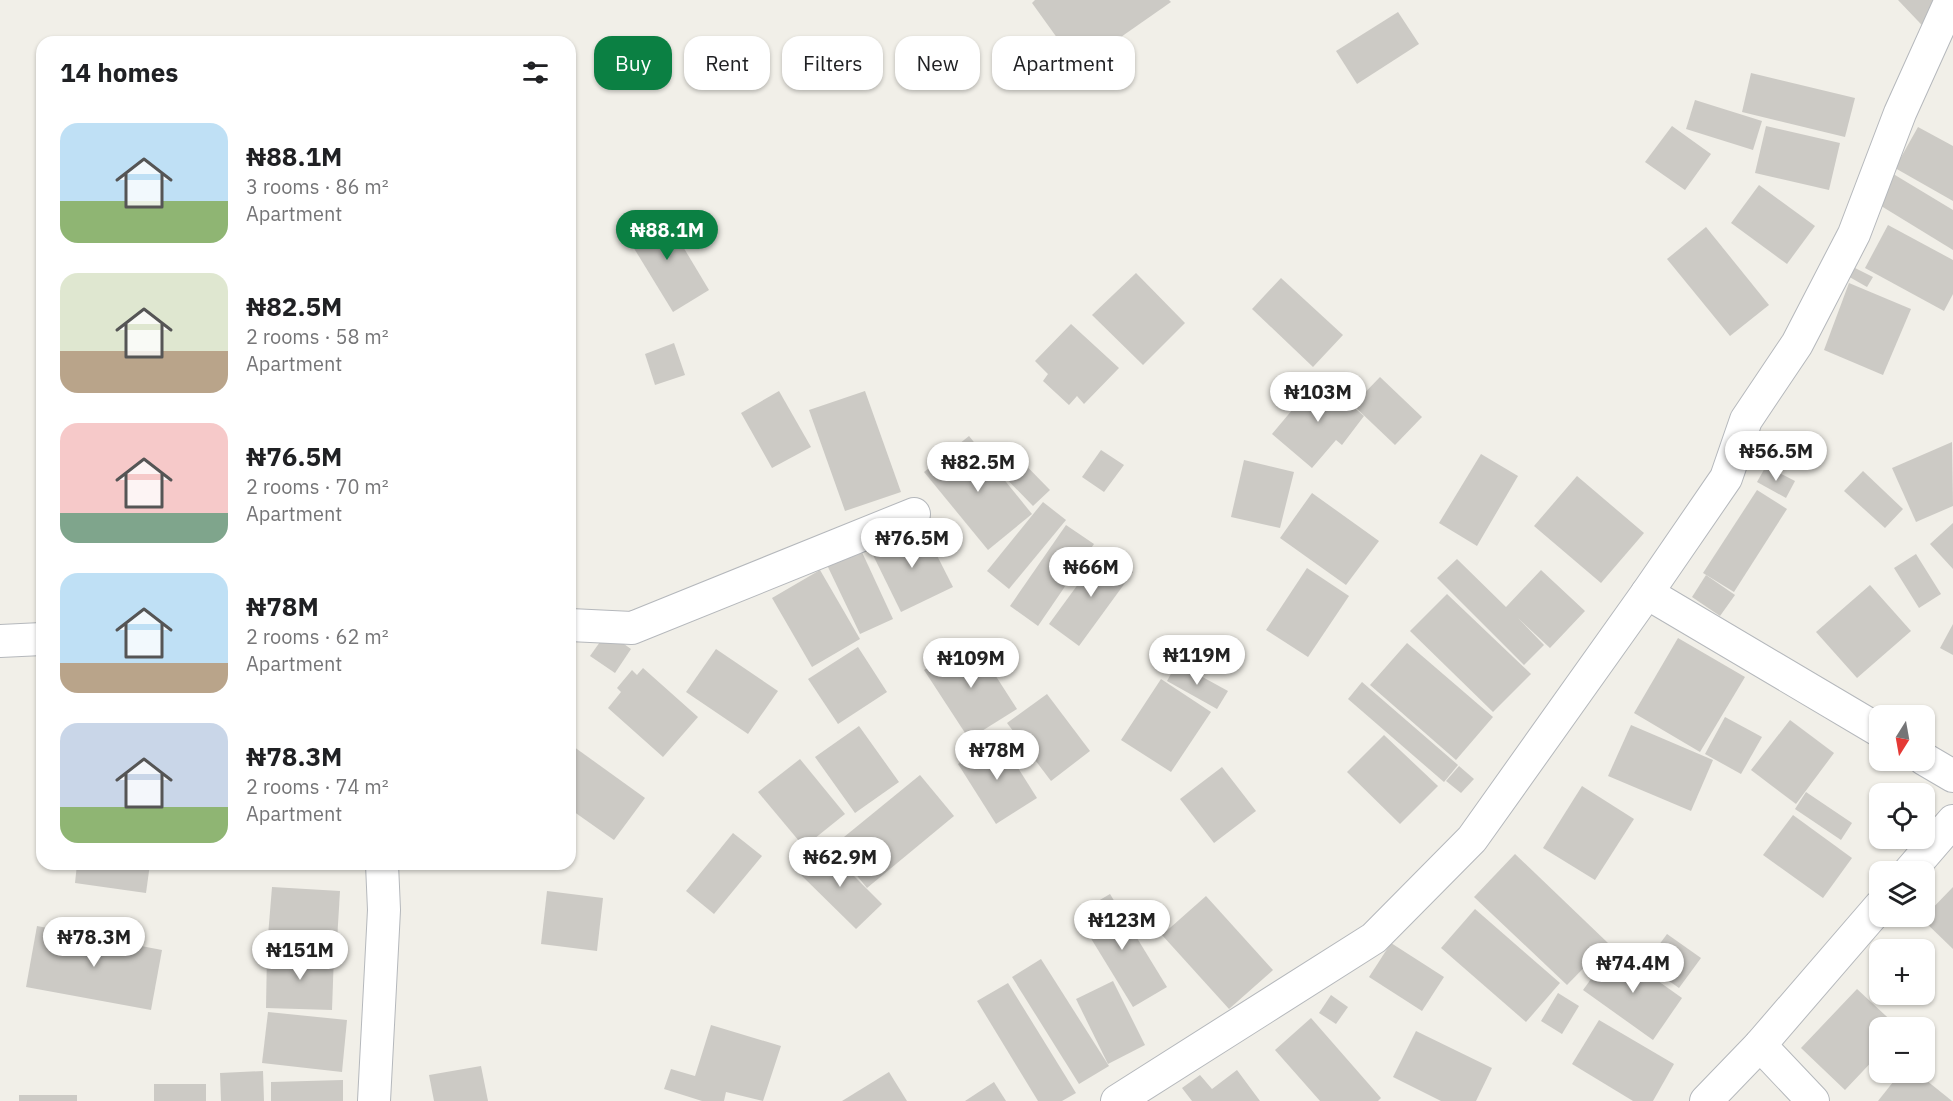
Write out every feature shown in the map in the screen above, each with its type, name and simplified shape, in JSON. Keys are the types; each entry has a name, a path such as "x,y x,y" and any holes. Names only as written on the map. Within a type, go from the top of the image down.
{"street":[{"path":"1117,1101 1374,938 1472,839 1647,594 1726,478 1746,420 1797,344 1854,234 1900,113 1951,0"},
{"path":"576,625 632,628 914,514"},
{"path":"1647,594 1869,725"},
{"path":"0,641 36,639"},
{"path":"1935,766 1953,777"},
{"path":"1918,861 1953,820"},
{"path":"375,1101 384,910 382,870"},
{"path":"1706,1101 1760,1045 1869,919"},
{"path":"1760,1045 1813,1101"}],"building":[{"path":"1035,0 1169,0 1171,2 1122,36 1056,36 1032,3"},
{"path":"1898,0 1953,0 1937,41"},
{"path":"1398,12 1419,44 1357,84 1336,51"},
{"path":"1751,73 1855,98 1845,137 1742,112"},
{"path":"1695,100 1762,121 1753,150 1686,129"},
{"path":"1672,126 1711,154 1685,190 1645,162"},
{"path":"1766,126 1840,143 1829,190 1755,173"},
{"path":"1918,127 1953,146 1953,201 1895,168"},
{"path":"1890,172 1953,210 1953,250 1873,201"},
{"path":"1759,185 1815,226 1787,264 1731,223"},
{"path":"661,210 709,290 673,312 624,232"},
{"path":"1888,225 1953,260 1953,294 1944,311 1865,268"},
{"path":"1706,227 1769,305 1730,336 1667,259"},
{"path":"1851,266 1873,277 1867,287 1846,275"},
{"path":"1136,273 1185,323 1143,365 1092,315"},
{"path":"1281,278 1343,335 1313,367 1252,309"},
{"path":"1849,283 1911,309 1883,375 1824,350"},
{"path":"1071,324 1119,368 1084,404 1077,396 1069,405 1043,381 1048,374 1035,361"},
{"path":"674,343 685,375 655,385 645,354"},
{"path":"1380,377 1422,417 1395,445 1353,405"},
{"path":"1319,378 1364,416 1342,445 1336,440 1312,468 1272,434"},
{"path":"779,391 811,447 772,468 741,413"},
{"path":"865,391 901,492 845,511 809,410"},
{"path":"969,436 1032,514 988,550 924,472"},
{"path":"1952,442 1953,506 1916,522 1892,468"},
{"path":"1008,447 1050,490 1033,506 991,463"},
{"path":"1101,450 1124,465 1104,492 1082,477"},
{"path":"1481,454 1518,476 1477,546 1439,523"},
{"path":"1244,460 1294,472 1280,528 1231,517"},
{"path":"1766,466 1795,481 1786,498 1757,482"},
{"path":"1863,471 1903,509 1885,528 1844,491"},
{"path":"1577,476 1644,533 1601,583 1534,526"},
{"path":"1757,490 1787,509 1734,592 1703,573"},
{"path":"1312,493 1379,541 1346,585 1280,538"},
{"path":"1043,502 1066,520 1009,589 987,571"},
{"path":"1953,523 1953,569 1930,544"},
{"path":"1066,525 1094,544 1038,626 1010,606"},
{"path":"922,526 953,587 901,612 871,551"},
{"path":"861,550 893,619 860,634 827,565"},
{"path":"1103,550 1133,572 1079,646 1049,624"},
{"path":"1916,554 1941,594 1919,608 1894,568"},
{"path":"1457,559 1506,607 1541,570 1585,611 1550,648 1518,618 1544,645 1524,665 1437,578"},
{"path":"1307,568 1349,596 1308,657 1266,630"},
{"path":"820,570 860,639 812,667 772,598"},
{"path":"1706,575 1735,595 1720,616 1692,597"},
{"path":"1870,585 1911,631 1857,678 1816,632"},
{"path":"1447,594 1531,674 1493,712 1410,631"},
{"path":"1953,624 1953,655 1940,648"},
{"path":"607,632 631,649 615,673 590,656"},
{"path":"1678,638 1745,677 1700,752 1634,713"},
{"path":"972,639 1017,709 969,739 924,670"},
{"path":"1407,643 1493,717 1456,760 1370,685"},
{"path":"858,647 887,692 838,724 808,679"},
{"path":"716,649 778,691 748,734 686,692"},
{"path":"1177,663 1228,691 1217,709 1167,681"},
{"path":"643,668 698,717 663,757 608,708 621,692 617,688 632,670 637,675"},
{"path":"1161,679 1211,712 1171,772 1121,740"},
{"path":"1362,682 1458,765 1444,782 1348,699"},
{"path":"1047,694 1090,751 1051,781 1007,723"},
{"path":"1725,717 1762,737 1741,774 1705,754"},
{"path":"1790,720 1834,753 1796,804 1751,770"},
{"path":"1631,725 1713,760 1691,811 1608,776"},
{"path":"859,726 899,782 855,813 815,757"},
{"path":"1384,735 1438,786 1400,824 1347,772"},
{"path":"999,738 1037,798 996,824 958,764"},
{"path":"576,748 645,798 614,840 576,813"},
{"path":"800,759 845,814 804,847 758,792"},
{"path":"1459,766 1474,779 1461,793 1446,781"},
{"path":"1222,767 1256,811 1214,843 1180,799"},
{"path":"920,775 954,816 867,888 833,846"},
{"path":"1582,786 1634,819 1595,880 1543,848"},
{"path":"1806,792 1852,823 1841,840 1795,809"},
{"path":"1793,815 1852,858 1823,898 1763,855"},
{"path":"733,833 762,856 714,914 686,891"},
{"path":"825,847 882,904 856,929 799,873"},
{"path":"1515,854 1608,943 1567,985 1474,897"},
{"path":"76,870 149,870 146,893 75,883"},
{"path":"272,887 340,891 337,941 268,936"},
{"path":"1953,887 1953,949 1930,927 1935,927 1935,906"},
{"path":"547,891 603,898 597,951 541,944"},
{"path":"1110,894 1167,987 1133,1007 1076,914"},
{"path":"1206,896 1273,970 1229,1009 1162,935"},
{"path":"1475,909 1560,983 1526,1022 1441,948"},
{"path":"37,926 162,950 151,1010 26,987"},
{"path":"1667,934 1701,958 1679,988 1645,964"},
{"path":"1391,943 1444,977 1422,1011 1369,977"},
{"path":"1613,949 1682,998 1653,1040 1583,990"},
{"path":"267,952 334,954 332,1010 266,1008"},
{"path":"1041,959 1109,1066 1079,1084 1012,977"},
{"path":"1113,981 1145,1045 1108,1064 1076,999"},
{"path":"1008,983 1076,1093 1062,1101 1038,1101 977,1001"},
{"path":"1857,989 1869,1000 1869,1005 1874,1005 1887,1017 1869,1017 1869,1065 1845,1090 1801,1048"},
{"path":"1558,993 1579,1006 1562,1034 1541,1021"},
{"path":"1331,995 1348,1007 1336,1024 1319,1013"},
{"path":"268,1012 347,1020 342,1072 262,1063"},
{"path":"1311,1018 1381,1098 1378,1101 1320,1101 1275,1050"},
{"path":"1599,1020 1674,1064 1653,1101 1633,1101 1572,1064"},
{"path":"711,1025 781,1046 763,1101 726,1092 724,1101 702,1101 664,1089 671,1069 695,1076"},
{"path":"1416,1031 1492,1068 1476,1101 1441,1101 1393,1077"},
{"path":"481,1066 488,1101 434,1101 429,1075"},
{"path":"1237,1070 1260,1101 1192,1101 1182,1088 1200,1075 1212,1089"},
{"path":"263,1071 264,1101 221,1101 220,1073"},
{"path":"889,1072 907,1101 842,1101"},
{"path":"343,1080 343,1101 271,1101 271,1082"},
{"path":"994,1082 1006,1101 965,1101"},
{"path":"1892,1083 1930,1083 1952,1101 1878,1101"},
{"path":"154,1084 206,1084 206,1101 154,1101"},
{"path":"19,1095 77,1095 77,1101 19,1101"}]}
